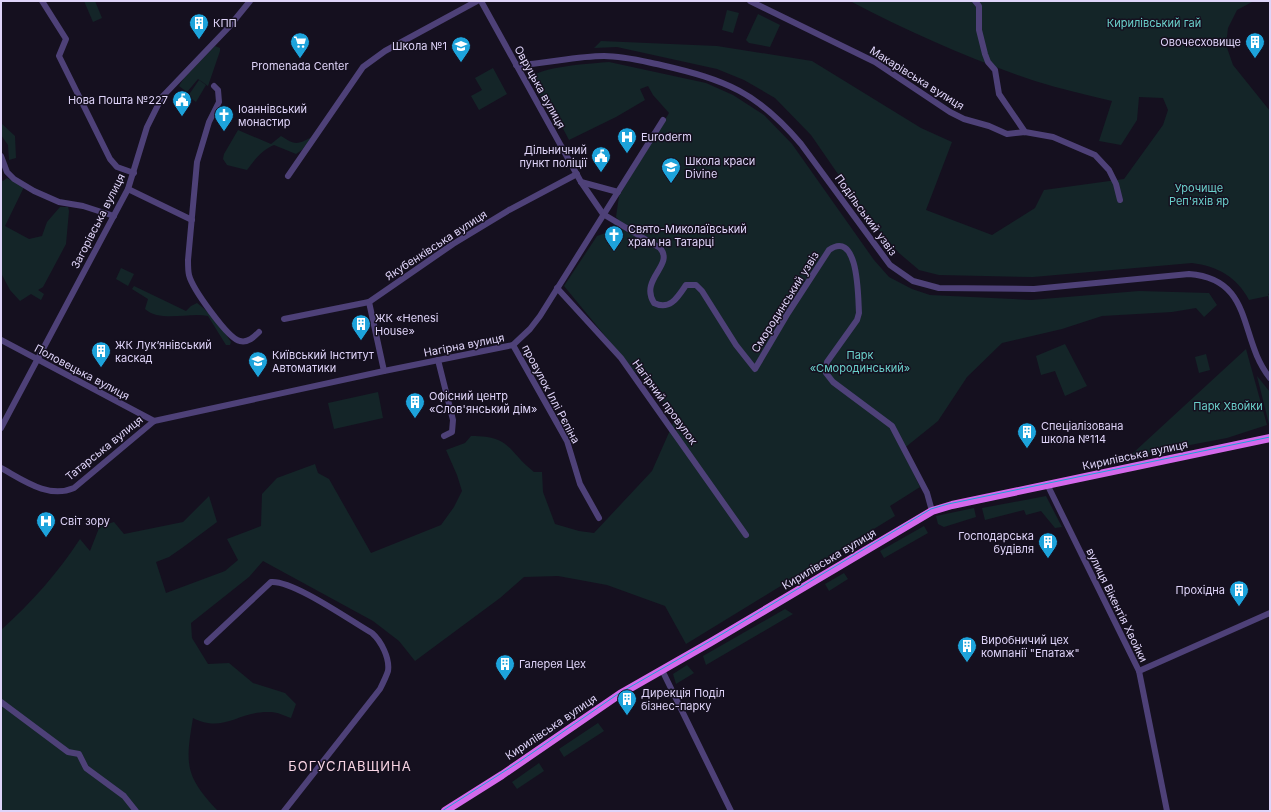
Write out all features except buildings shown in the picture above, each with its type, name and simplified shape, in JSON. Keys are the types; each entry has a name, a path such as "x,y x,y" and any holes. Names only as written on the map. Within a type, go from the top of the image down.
{"main road":[{"name":"Кирилівська вулиця","path":"445,811 620,694 932,511 1047,484 1270,438"}],"street":[{"path":"42,1 66,39 59,56 110,159 117,167 134,174"},
{"name":"Загорівська вулиця","path":"1,428 128,189 134,174 147,127 162,97 228,28 250,1"},
{"path":"288,176 364,67 385,51 477,1"},
{"name":"Овруцька вулиця","path":"481,1 581,182 603,214"},
{"name":"Макарівська вулиця","path":"750,1 876,62 950,112 1007,134 1025,132 1053,137 1095,155 1109,170 1116,184 1120,200"},
{"path":"975,1 979,6 979,30 985,54 988,62 995,70 999,94 1025,132"},
{"name":"Подільський узвіз","path":"516,65 589,57 616,56 697,74 738,89 769,109 785,125 801,144 890,265 913,281 926,286 940,288 1034,289 1189,274 1212,278 1223,284 1239,303 1258,359 1270,378"},
{"path":"214,86 218,90 219,102 209,122 200,149 188,260 189,275 193,285 212,312 234,338 245,341 252,338 259,332"},
{"name":"Нагірна вулиця","path":"154,421 384,371 513,346 530,329 663,120"},
{"path":"1,156 7,172 14,179 34,191 58,202 83,206 114,216"},
{"name":"Якубенківська вулиця","path":"369,302 460,240 509,210 577,174"},
{"path":"581,182 618,192"},
{"path":"128,189 192,220"},
{"name":"Смородинський узвіз","path":"603,214 660,248 664,252 664,262 652,281 649,289 650,297 654,303 664,306 670,304 686,285 696,285 702,291 736,345 755,369 791,307 829,250 835,246 841,246 847,249 854,260 859,313 857,320 827,362 826,373 833,382 892,426 927,493 932,511"},
{"name":"Нагірний провулок","path":"557,288 620,358 746,535"},
{"path":"284,319 369,302 384,371"},
{"name":"Половецька вулиця","path":"1,340 154,421"},
{"name":"провулок Іллі Рєпіна","path":"513,346 566,441 580,484 600,518"},
{"path":"438,360 453,420 452,432 444,436"},
{"name":"Татарська вулиця","path":"1,468 46,490 67,491 74,488 154,421"},
{"name":"вулиця Вікентія Хвойки","path":"1047,484 1138,671 1167,811"},
{"path":"207,642 271,582 296,588 372,633 380,640 384,649 388,670 380,689 284,811"},
{"path":"1138,671 1270,613"},
{"path":"662,670 731,811"},
{"path":"1,702 68,752 79,754 86,768 124,796 136,811"}],"green space":[{"path":"84,1 95,1 102,18 93,22"},
{"name":"Урочище Реп'яхів яр","path":"850,1 1254,1 1237,10 1228,28 1226,45 1233,65 1270,111 1270,291 1268,295 1270,295 1270,306 1268,296 1249,300 1239,285 1225,274 1210,267 1192,263 1033,277 939,275 919,270 899,253 869,219 811,135 775,98 744,80 717,69 617,47 594,48 601,41 717,46 812,61 921,128 952,142 926,210 992,235 1035,208 1044,190 1124,179 1163,125 1168,110 1163,98 1139,97 1137,120 1121,145 1099,141 1112,101 1045,84 1011,73 964,55 895,24"},
{"path":"727,10 739,13 733,33 722,30"},
{"path":"758,14 780,25 770,47 749,43 746,40"},
{"path":"215,46 220,48 220,51 208,86 198,79 187,92 179,86 184,78"},
{"name":"Парк «Смородинський»","path":"609,62 706,83 733,95 764,115 792,144 874,260 889,277 912,289 930,295 1031,300 1139,291 1209,293 1217,305 1204,317 1196,308 1172,312 1102,316 1062,329 1002,343 967,377 938,421 902,450 920,487 890,506 895,516 686,644 665,606 607,585 558,576 524,577 500,598 415,661 399,641 373,621 263,561 249,577 191,623 192,638 208,664 229,663 253,683 285,693 296,704 291,718 278,713 260,712 223,723 214,724 193,718 189,747 190,769 193,779 199,788 218,811 1,811 1,630 44,587 63,564 80,539 90,551 101,523 107,524 114,522 124,534 183,522 209,496 217,522 169,557 156,562 166,593 225,571 238,560 227,539 261,526 262,494 277,478 315,464 318,473 329,479 371,553 441,525 454,507 462,491 446,450 465,443 471,436 484,437 502,442 534,472 542,472 543,492 555,524 579,531 594,533 652,471 675,419 654,389 633,370 564,286 597,236 608,232 618,219 616,217 619,196 669,113 653,95 648,86 640,89 645,100 616,117 569,140 559,121 554,123 531,78 536,74 555,68"},
{"path":"493,68 507,94 479,110 471,96 482,90 475,78"},
{"path":"199,80 206,85 196,102 188,96"},
{"path":"1,123 15,136 16,158 9,160 8,145 1,135"},
{"path":"238,130 271,144 281,136 296,143 312,137 302,150 296,154 274,145 265,150 247,170 227,165 223,159 224,154"},
{"path":"7,178 24,187 5,226 29,239 42,236 47,222 60,207 68,207 69,211 66,244 43,287 38,290 44,294 41,300 31,294 20,301 10,290 1,273 1,180 3,181"},
{"path":"121,268 134,274 128,286 116,279"},
{"path":"134,286 186,311 197,303 207,311 220,326 231,342 230,345 226,345 208,316 167,316 152,313 145,309 148,299 132,289"},
{"path":"1065,344 1087,386 1065,396 1055,371 1041,375 1036,356"},
{"name":"Парк Хвойки","path":"1246,349 1267,425 1227,438 1132,456 1132,454"},
{"path":"1206,354 1210,370 1199,373 1195,357"},
{"name":"Парк Хвойки","path":"1257,376 1270,392 1269,424"},
{"path":"378,392 383,418 334,429 328,403"},
{"path":"1046,496 1062,527 1055,528 1041,511 1026,515 1024,510 985,520 982,508"},
{"path":"974,508 976,517 944,527 938,524 936,516"},
{"path":"924,526 928,533 884,558 880,551"},
{"path":"844,573 848,579 829,591 825,584"},
{"path":"785,609 793,614 706,665 703,656"},
{"path":"687,665 694,673 676,684 673,674"},
{"path":"598,723 604,731 564,757 559,749"},
{"path":"539,763 544,771 517,789 512,782"}],"tram line":[{"path":"442,811 519,762 618,694 724,633 931,509 948,504 1270,437"}],"place":[{"name":"КПП","path":"199,40"},
{"name":"Promenada Center","path":"300,59"},
{"name":"Овочесховище","path":"1255,59"},
{"name":"Школа №1","path":"461,63"},
{"name":"Нова Пошта №227","path":"182,117"},
{"name":"Іоаннівський монастир","path":"224,132"},
{"name":"Euroderm","path":"627,154"},
{"name":"Дільничний пункт поліції","path":"601,173"},
{"name":"Школа краси Divine","path":"671,184"},
{"name":"Свято-Миколаївський храм на Татарці","path":"614,252"},
{"name":"ЖК «Henesi House»","path":"361,341"},
{"name":"ЖК Лук’янівський каскад","path":"101,368"},
{"name":"Київський Інститут Автоматики","path":"258,378"},
{"name":"Офісний центр «Слов'янський дім»","path":"415,419"},
{"name":"Спеціалізована школа №114","path":"1027,449"},
{"name":"Світ зору","path":"46,538"},
{"name":"Господарська будівля","path":"1048,559"},
{"name":"Прохідна","path":"1239,607"},
{"name":"Виробничий цех компанії \"Епатаж\"","path":"967,663"},
{"name":"Галерея Цех","path":"505,681"},
{"name":"Дирекція Поділ бізнес-парку","path":"627,716"}],"district":[{"name":"БОГУСЛАВЩИНА","path":"350,766"}],"park label":[{"name":"Кирилівський гай","path":"1154,23"}]}
